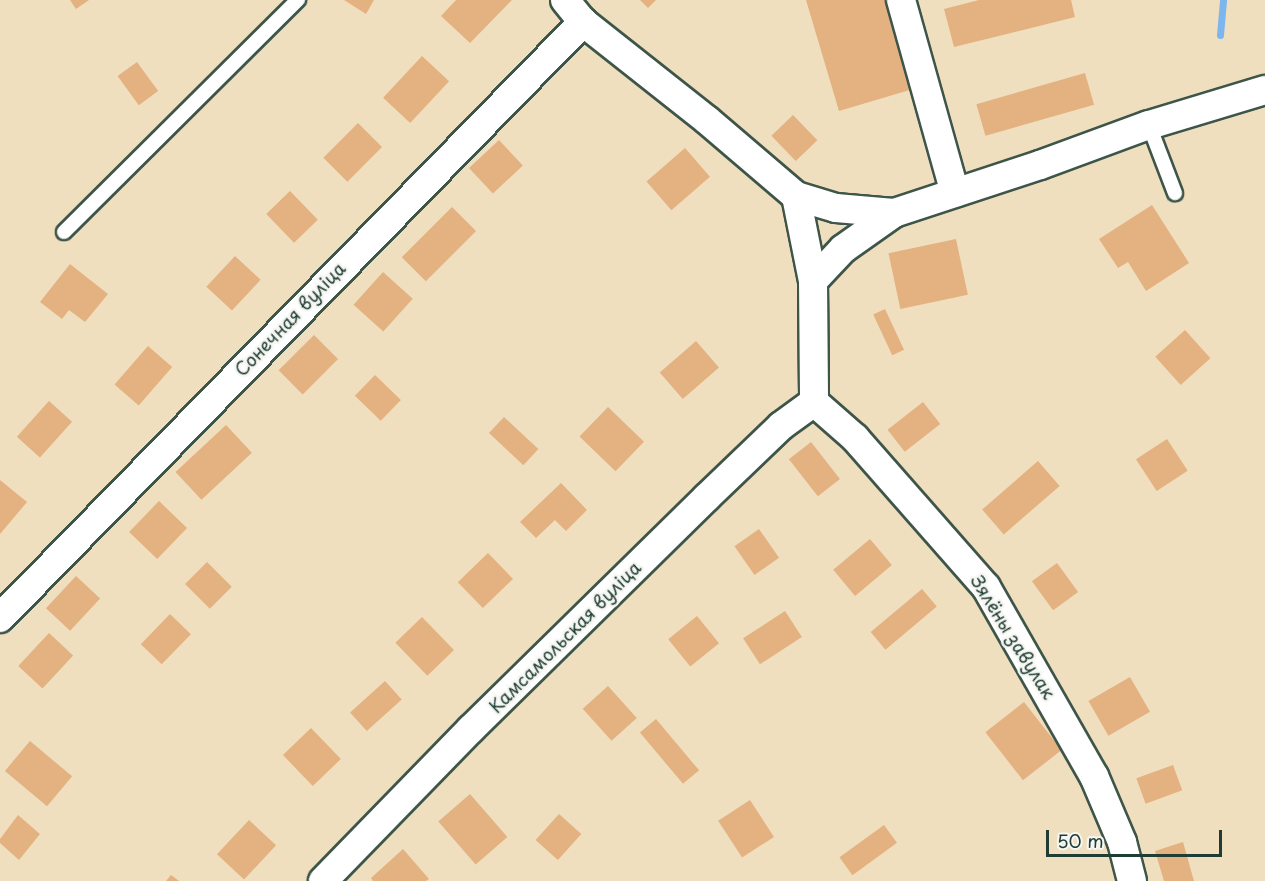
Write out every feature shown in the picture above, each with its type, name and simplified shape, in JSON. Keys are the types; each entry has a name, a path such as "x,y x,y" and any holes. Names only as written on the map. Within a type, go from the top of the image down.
{"street":[{"path":"565,0 583,22 707,120 796,196 836,208 894,213"},
{"path":"900,0 955,193"},
{"name":"Сонечная вуліца","path":"0,618 583,22"},
{"path":"813,281 843,249 894,213 1149,125 1265,90"},
{"path":"796,196 813,281 814,402"},
{"name":"Камсамольская вуліца","path":"323,881 471,729 706,498 781,426 814,402"},
{"name":"Зялёны завулак","path":"814,402 855,438 986,587 1094,776 1122,842 1132,881"}],"lane":[{"path":"64,232 298,0"},
{"path":"1149,125 1175,193"}],"building":[{"path":"70,0 89,0 76,9"},
{"path":"344,0 374,0 366,14"},
{"path":"456,0 512,0 470,43 441,16"},
{"path":"640,0 656,0 648,8"},
{"path":"806,0 886,0 913,89 839,111"},
{"path":"979,0 1071,0 1075,17 954,47 944,9"},
{"path":"422,56 449,81 410,123 383,98"},
{"path":"137,62 158,91 139,105 118,76"},
{"path":"1085,73 1094,105 985,136 976,104"},
{"path":"793,115 817,140 796,161 771,136"},
{"path":"358,123 382,147 347,182 323,158"},
{"path":"499,140 523,166 493,194 469,168"},
{"path":"685,148 710,177 671,210 647,181"},
{"path":"290,191 318,220 294,243 266,214"},
{"path":"1152,205 1189,263 1146,291 1128,262 1118,268 1099,239"},
{"path":"452,207 476,231 426,281 402,257"},
{"path":"956,239 968,295 900,309 889,253"},
{"path":"235,256 261,280 232,311 206,287"},
{"path":"70,264 108,294 85,322 69,310 62,319 40,302"},
{"path":"383,272 413,299 383,331 354,305"},
{"path":"885,309 904,350 892,355 873,314"},
{"path":"1185,330 1210,358 1181,385 1155,357"},
{"path":"314,335 338,359 303,394 279,370"},
{"path":"696,341 719,367 683,399 660,372"},
{"path":"148,346 172,367 139,405 115,384"},
{"path":"375,375 401,400 381,421 355,396"},
{"path":"49,401 72,422 40,457 17,437"},
{"path":"923,402 940,424 905,452 888,430"},
{"path":"608,407 644,442 615,471 580,436"},
{"path":"504,417 538,449 523,465 489,433"},
{"path":"226,425 252,453 201,500 176,472"},
{"path":"1167,439 1188,471 1157,491 1136,459"},
{"path":"811,442 840,479 818,496 789,459"},
{"path":"1038,461 1060,486 1004,534 982,510"},
{"path":"0,480 27,502 0,534"},
{"path":"561,483 587,510 566,531 555,520 536,538 520,522"},
{"path":"159,501 187,528 157,559 129,532"},
{"path":"759,529 779,558 755,575 734,546"},
{"path":"870,539 892,565 855,596 833,570"},
{"path":"488,553 513,579 483,608 458,582"},
{"path":"207,562 232,587 210,609 185,584"},
{"path":"1057,563 1078,592 1053,610 1032,581"},
{"path":"76,576 100,599 70,631 46,608"},
{"path":"922,589 937,607 885,650 871,632"},
{"path":"785,611 802,637 760,664 743,638"},
{"path":"170,614 191,634 162,664 141,644"},
{"path":"697,616 719,643 690,666 668,639"},
{"path":"422,617 454,650 427,676 395,643"},
{"path":"49,633 73,656 42,688 18,666"},
{"path":"1130,677 1150,712 1108,736 1088,701"},
{"path":"385,681 402,700 367,731 350,712"},
{"path":"608,686 637,718 612,741 583,709"},
{"path":"1024,702 1062,750 1023,780 985,732"},
{"path":"656,719 699,770 683,784 640,732"},
{"path":"311,728 341,759 313,786 283,755"},
{"path":"30,741 72,776 47,806 5,771"},
{"path":"1173,765 1182,790 1146,804 1136,778"},
{"path":"470,794 507,837 476,865 438,822"},
{"path":"750,800 774,837 742,858 718,821"},
{"path":"559,814 581,834 558,860 536,840"},
{"path":"18,815 40,834 19,860 0,843 0,839"},
{"path":"249,820 276,845 244,880 217,854"},
{"path":"884,825 897,843 852,875 840,857"},
{"path":"1183,842 1194,881 1164,881 1155,851"},
{"path":"403,849 429,879 426,881 373,881 371,878"},
{"path":"171,875 179,881 166,881"}],"waterway":[{"path":"1220,35 1223,0"}]}
